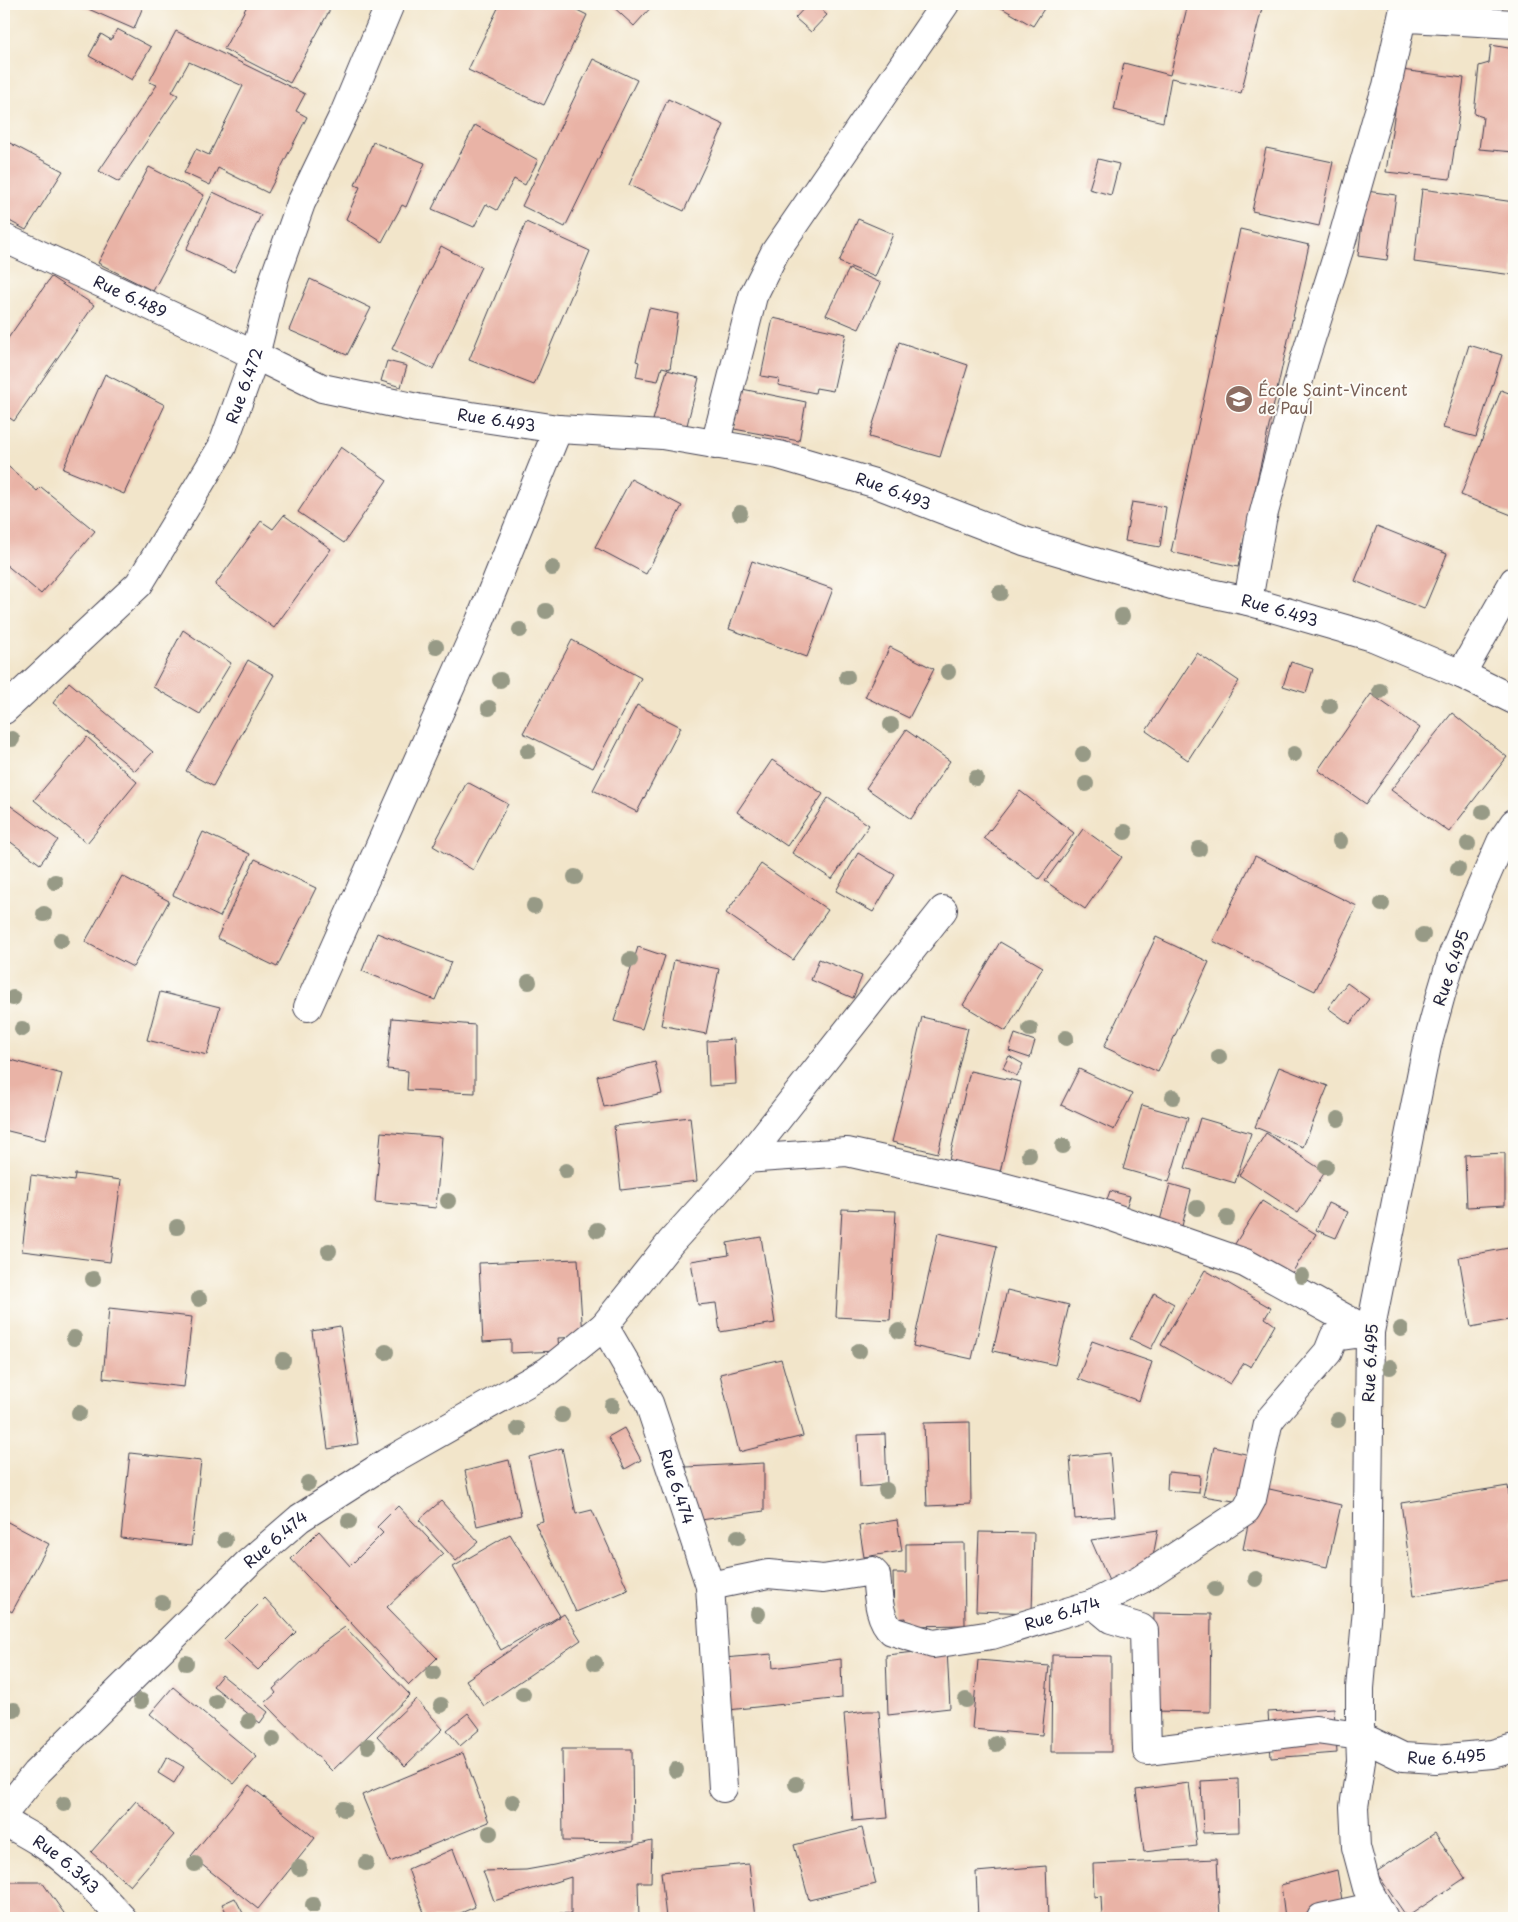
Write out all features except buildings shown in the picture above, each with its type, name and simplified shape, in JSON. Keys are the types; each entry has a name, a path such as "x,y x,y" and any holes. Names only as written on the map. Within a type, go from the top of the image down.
{"street":[{"name":"Rue 6.472","path":"4,710 139,584 222,447 255,356 274,279 301,202 344,114 390,4"},
{"path":"715,444 753,296 775,252 945,4"},
{"path":"1248,601 1262,520 1304,361 1388,86 1404,8 1409,18 1514,24"},
{"name":"Rue 6.489","path":"4,238 255,356"},
{"name":"Rue 6.493","path":"255,356 322,388 417,408 558,430 662,435 779,455 874,483 1024,541 1172,586 1248,601 1373,637 1460,674 1514,700"},
{"path":"308,1007 480,621 558,430"},
{"path":"1460,674 1514,581"},
{"name":"Rue 6.495","path":"1514,822 1501,842 1453,954 1442,991 1427,1046 1370,1332 1366,1608 1360,1688 1360,1736 1403,1756 1436,1759 1492,1754 1514,1748"},
{"path":"604,1326 671,1242 746,1159 942,910"},
{"path":"746,1159 847,1152 996,1185 1098,1212 1245,1263 1370,1332"},
{"name":"Rue 6.474","path":"4,1813 35,1774 48,1761 248,1563 300,1518 386,1463 548,1371 604,1326 648,1403 710,1586 768,1574 823,1579 872,1571 876,1575 882,1612 888,1627 892,1631 933,1644 992,1635 1093,1604 1140,1580 1246,1510 1252,1499 1268,1424 1272,1416 1328,1352 1334,1338 1370,1332"},
{"path":"710,1586 723,1788"},
{"path":"1093,1604 1111,1619 1141,1628 1144,1631 1148,1751 1316,1730 1360,1736 1362,1761 1354,1807 1356,1847 1368,1888 1380,1912 1321,1918"},
{"name":"Rue 6.343","path":"4,1822 39,1842 69,1865 122,1918"}],"place":[{"name":"École Saint-Vincent de Paul","path":"1239,399"}]}
